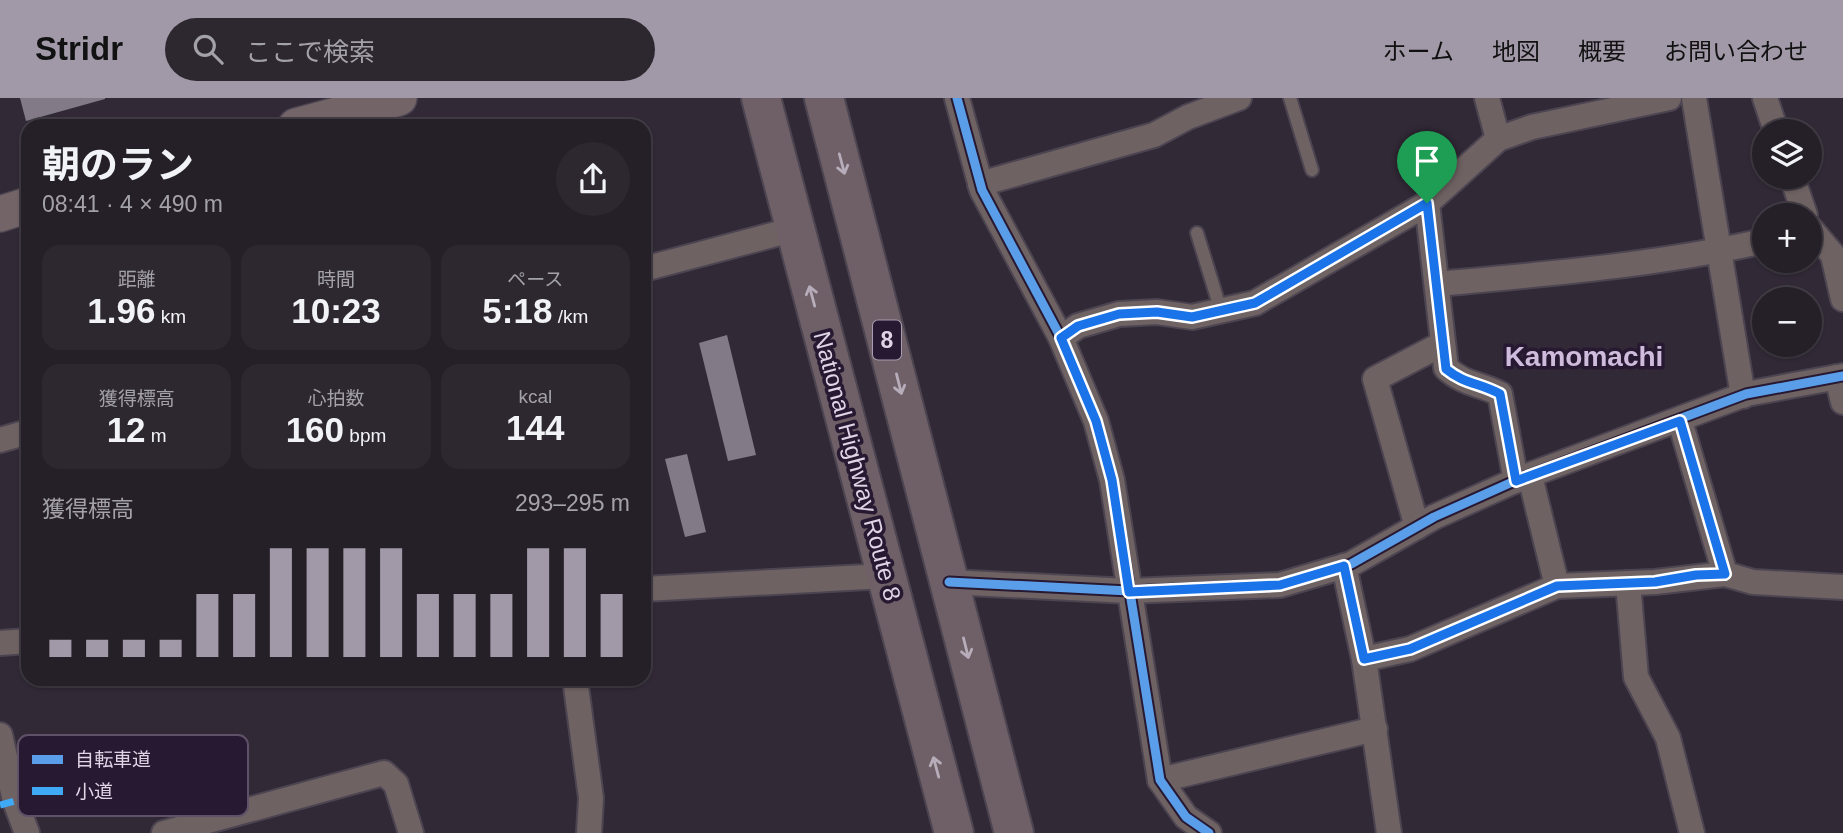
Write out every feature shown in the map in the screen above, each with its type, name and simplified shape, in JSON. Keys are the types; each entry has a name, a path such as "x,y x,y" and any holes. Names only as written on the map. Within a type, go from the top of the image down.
{"highway":[{"name":"National Highway Route 8","path":"761,98 954,833"},
{"name":"8","path":"824,98 1014,833"}],"main road":[{"path":"322,119 399,98"},
{"path":"0,214 21,207"}],"street":[{"path":"957,98 980,184 1061,338 1096,421 1112,480 1160,779 1186,817 1209,833"},
{"path":"980,184 1154,135 1188,117 1239,98"},
{"path":"1487,98 1498,139"},
{"path":"1061,338 1078,326 1119,314 1157,312 1192,317 1255,303 1427,203 1498,139 1532,127 1669,98"},
{"path":"1694,98 1743,396"},
{"path":"1765,98 1772,119"},
{"path":"1427,203 1446,369 1460,381 1487,387 1500,394 1557,586"},
{"path":"651,267 795,229"},
{"path":"1822,239 1838,253 1843,299"},
{"path":"1438,284 1560,272 1719,251 1752,244"},
{"path":"1417,527 1375,379 1442,344"},
{"path":"949,582 1129,592 1280,585 1344,566 1417,527 1523,478 1743,396 1840,376 1843,402"},
{"path":"1680,421 1725,574"},
{"path":"0,440 21,434"},
{"path":"1344,566 1364,659 1389,833"},
{"path":"1364,659 1410,649 1557,586 1725,574 1753,582 1843,587"},
{"path":"651,589 885,576"},
{"path":"1628,583 1636,677 1668,738 1692,833"},
{"path":"0,643 21,642"},
{"path":"576,686 591,798 589,833"},
{"path":"1160,779 1375,729"},
{"path":"0,735 18,809"},
{"path":"248,810 384,774 396,785 411,833"},
{"path":"21,816 27,833"},
{"path":"164,833 227,816"}],"lane":[{"path":"1290,98 1311,170"},
{"path":"1197,233 1221,311"}],"building":[{"path":"20,98 105,98 33,119 25,119"},
{"path":"727,335 756,455 728,461 699,343"},
{"path":"687,454 706,532 685,537 665,459"}],"marked path":[{"path":"0,805 15,801"}],"cycle path":[{"path":"957,98 982,190 1061,338 1096,421 1112,480 1160,780 1186,817 1209,833"},
{"path":"949,582 1129,591 1280,585 1351,564 1434,517 1519,479 1746,394 1843,376"}],"district":[{"name":"Kamomachi","path":"1584,356"}],"route":[{"path":"1427,203 1446,369 1460,381 1487,387 1500,394 1516,481 1680,421 1725,574 1696,575 1655,582 1557,586 1410,649 1364,659 1344,566 1280,585 1129,592 1112,480 1096,421 1061,338 1078,326 1119,314 1157,312 1192,317 1255,303 1385,230 1427,203"}]}
